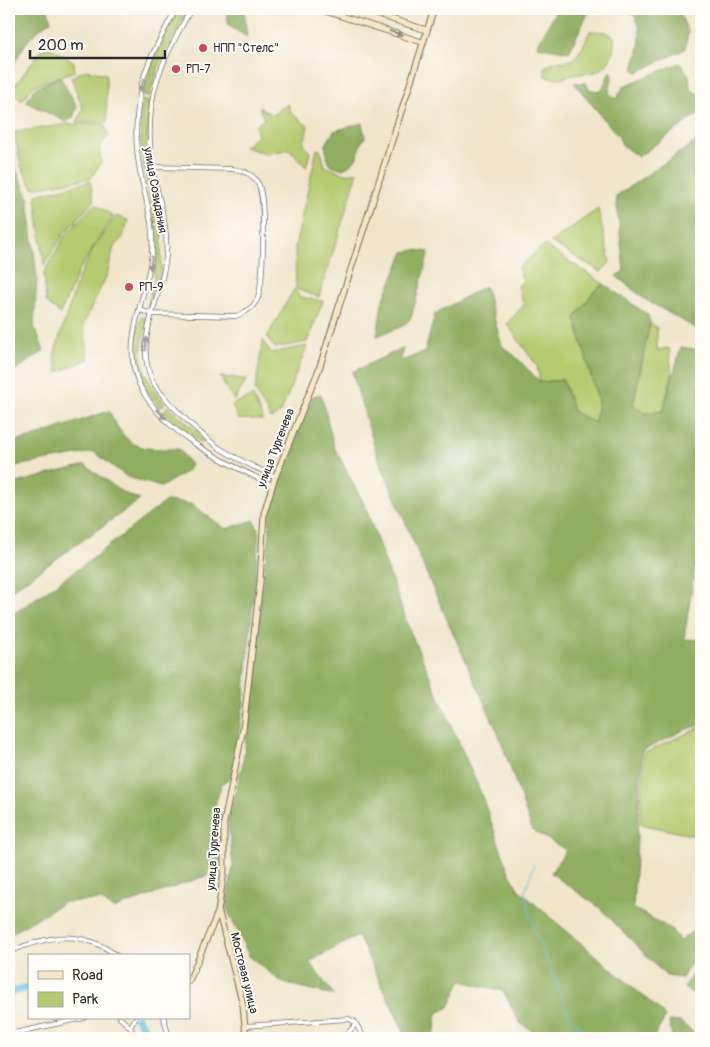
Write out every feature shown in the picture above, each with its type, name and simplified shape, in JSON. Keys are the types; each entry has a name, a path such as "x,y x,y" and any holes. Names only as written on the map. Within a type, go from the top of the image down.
{"street":[{"name":"улица Созидания","path":"176,9 150,60 138,105 137,150 152,225 153,241 149,279 131,350 138,381 159,412 200,448 272,485"},
{"name":"улица Созидания","path":"191,9 163,63 152,100 150,122 152,167 166,224 166,239 164,272 145,348 147,367 153,382 168,402 222,450 275,477"},
{"path":"319,9 422,42"},
{"path":"360,9 426,30"},
{"name":"улица Тургенева","path":"218,912 224,871 224,823 243,729 260,582 264,513 275,477 319,368 434,9"},
{"path":"370,26 374,13"},
{"path":"140,310 153,314 230,316 241,314 251,309 257,301 261,288 263,202 259,184 253,176 241,170 152,167"},
{"path":"200,448 208,444 207,437"},
{"path":"190,979 218,912"},
{"name":"Мостовая улица","path":"218,912 246,1026 246,1038"},
{"path":"9,952 37,940 69,938 91,940 114,954"},
{"path":"246,1026 349,1019 356,1025 364,1038"},
{"path":"9,1034 75,1020"},
{"path":"123,1020 131,1026 135,1038"},
{"path":"131,1026 135,1020"},
{"path":"164,1020 169,1038"},
{"path":"339,1038 347,1034 356,1025"}],"green space":[{"path":"9,9 48,9 51,21 36,32 23,48 14,66 9,85"},
{"path":"179,9 188,9 160,62 149,97 142,96 154,59"},
{"path":"226,9 244,9 247,37 229,26"},
{"path":"557,9 590,9 569,52 537,46"},
{"path":"626,9 678,9 688,32 685,49 638,72 633,69 638,53 640,36 637,21 633,14"},
{"path":"590,31 607,32 614,37 614,48 608,63 604,67 595,72 562,78 545,76 544,68 555,62 570,60 577,55"},
{"path":"42,49 53,49 74,62 75,71 33,86 22,101 11,91"},
{"path":"680,63 689,75 690,89 701,96 701,112 638,157 622,145 619,137 574,83 586,83 589,89 601,92 610,71 613,73 609,93 616,99 624,86"},
{"path":"86,70 106,74 107,122 77,122 83,109 71,77"},
{"path":"60,77 77,106 73,118 66,122 26,102 35,88"},
{"path":"142,100 149,102 147,147 162,222 155,223 142,147"},
{"path":"288,104 291,113 308,126 304,144 310,153 306,167 289,149 268,154 244,147 258,136 255,125 264,120 259,107 272,115"},
{"path":"362,123 365,137 356,159 343,169 329,164 325,146 334,131"},
{"path":"69,124 104,124 109,136 99,146 101,162 91,178 33,188 21,166 14,132"},
{"path":"9,133 12,161 28,196 37,279 34,326 44,351 9,374"},
{"path":"701,138 701,331 646,300 616,276 624,271 616,196"},
{"path":"317,149 321,151 325,166 345,174 358,172 319,297 296,289 295,247"},
{"path":"90,181 94,201 62,236 44,265 36,195"},
{"path":"95,204 113,216 79,270 60,314 46,302 44,273 64,237"},
{"path":"598,209 610,262 601,272 551,242"},
{"path":"116,216 128,220 123,237 114,247 107,275 83,325 89,359 58,372 54,355 78,279 94,247"},
{"path":"162,226 161,271 149,310 147,306 154,280 155,227"},
{"path":"544,245 604,284 595,290 575,318 598,401 595,424 573,411 563,380 540,382 537,366 507,324 524,305 518,286 523,281 518,268"},
{"path":"415,250 429,252 411,318 403,326 377,336 382,303 404,252"},
{"path":"604,284 648,315 650,323 633,405 644,413 663,411 681,347 701,350 701,528 684,639 701,640 701,725 684,730 642,751 633,908 671,929 680,941 691,932 701,934 701,947 682,978 666,976 600,908 551,873 566,850 532,830 499,735 431,584 376,452 352,372 403,348 401,361 425,352 435,314 485,286 502,346 515,356 540,382 563,380 573,411 595,423 598,401 575,318 595,290"},
{"path":"294,289 300,297 323,301 307,342 275,348 267,337"},
{"path":"142,317 147,319 142,346 142,362 147,377 165,403 160,408 148,392 140,376 136,359 136,339"},
{"path":"650,323 657,328 657,350 669,348 672,374 663,411 644,413 633,405"},
{"path":"263,340 271,353 307,346 281,412 271,419 255,391"},
{"path":"220,377 247,379 234,401"},
{"path":"321,394 334,447 365,506 410,631 480,791 509,872 518,889 662,1012 665,1018 653,1038 543,1038 520,1023 503,991 461,981 449,1007 437,1013 434,1038 407,1038 358,936 309,962 334,995 283,983 249,956 226,907 233,866 228,820 242,767 251,711 263,578 270,533 269,507 313,396"},
{"path":"253,396 263,420 238,419 232,405"},
{"path":"168,406 203,437 204,443 200,443 163,411"},
{"path":"109,411 122,433 135,445 153,449 179,449 191,465 187,471 161,487 127,477 94,452 9,467 9,442 30,438"},
{"path":"85,465 122,492 140,500 9,592 9,485"},
{"path":"166,501 191,504 226,529 254,520 259,532 244,702 231,778 222,783 213,811 221,813 222,870 113,909 101,900 64,902 9,935 9,617 88,562"},
{"path":"701,727 701,837 640,824 644,753"},
{"path":"701,959 701,998 684,988"},
{"path":"669,1021 680,1022 701,1038 672,1038"}],"waterway":[{"path":"534,865 525,891 530,917 568,1014 589,1038"},
{"path":"9,993 28,987"},
{"path":"138,1020 150,1038"}],"place":[{"name":"НПП \"Стелс\"","path":"203,48"},
{"name":"РП-7","path":"176,69"},
{"name":"РП-9","path":"129,287"}]}
